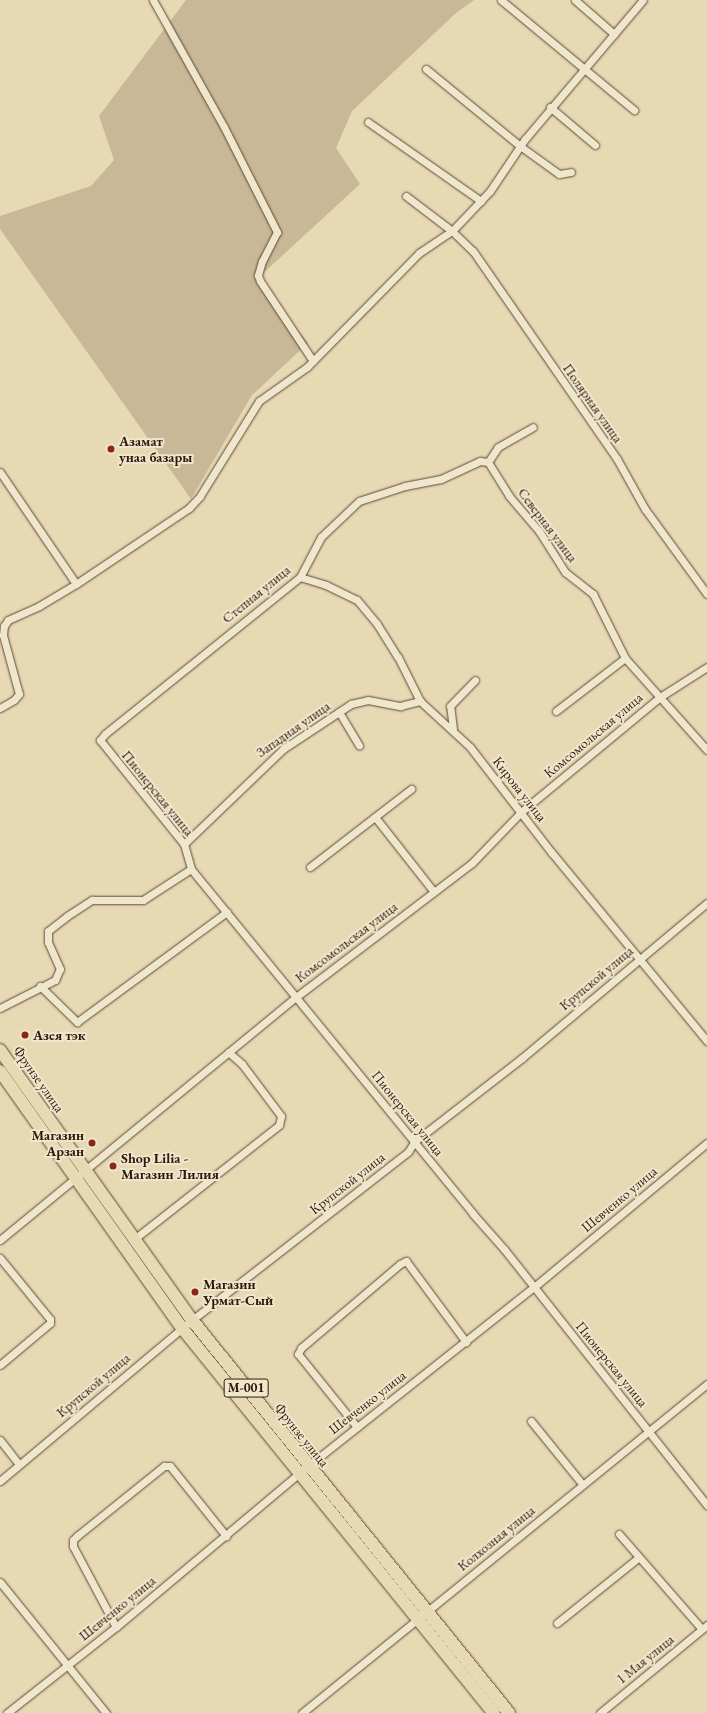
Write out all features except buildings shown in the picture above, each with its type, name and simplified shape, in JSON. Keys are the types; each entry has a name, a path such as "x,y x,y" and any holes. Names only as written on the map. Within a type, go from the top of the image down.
{"main road":[{"name":"Фрунзе улица","path":"0,1050 133,1240 192,1320 308,1466 422,1614 494,1713"},
{"name":"Фрунзе улица","path":"0,1071 182,1328 298,1474 508,1713"}],"street":[{"path":"153,0 224,127 277,232 262,261 258,274 260,281 313,361"},
{"path":"501,0 634,110"},
{"path":"575,0 614,34"},
{"path":"0,708 14,700 19,694 6,651 4,626 8,620 39,606 76,584 189,508 200,496 259,401 313,361 419,253 452,231 481,201 550,107 585,70 643,0"},
{"path":"426,69 520,146 559,174 571,172"},
{"path":"550,107 595,144"},
{"path":"368,122 481,201"},
{"name":"Полярная улица","path":"406,196 452,231 473,251 495,282 501,295 617,459 645,509 707,594"},
{"path":"488,462 498,448 533,427"},
{"name":"Степная улица","path":"105,734 300,577 321,537 359,501 405,486 441,479 480,461 488,462"},
{"name":"Северная улица","path":"488,462 509,496 539,532 565,572 593,594 625,658 707,750"},
{"path":"0,472 76,584"},
{"name":"Кирова улица","path":"300,577 326,585 357,600 377,624 398,657 420,701 453,729 470,747 707,1041"},
{"path":"556,711 625,658"},
{"name":"Комсомольская улица","path":"0,1240 74,1177 296,996 472,863 521,812 660,697 707,667"},
{"path":"453,729 450,706 454,699 475,680"},
{"name":"Западная улица","path":"184,844 283,748 351,704 368,700 400,706 420,701"},
{"path":"339,712 359,745"},
{"name":"Пионерская улица","path":"105,734 100,740 104,747 184,844 191,869 534,1287 707,1505"},
{"path":"310,867 411,789"},
{"path":"375,817 434,892"},
{"path":"0,1008 40,986 55,980 60,969 48,942 48,931 67,916 92,900 143,900 191,869"},
{"name":"Крупской улица","path":"0,1481 182,1328 408,1152 415,1141 522,1058 639,958 707,903"},
{"path":"40,986 77,1022 227,912"},
{"path":"133,1240 279,1125 281,1116 242,1064 228,1052"},
{"name":"Шевченко улица","path":"7,1713 116,1627 298,1474 534,1287 707,1143"},
{"path":"0,1258 50,1319 50,1323 0,1365"},
{"path":"357,1427 298,1354 301,1348 400,1264 406,1261 466,1342"},
{"name":"Колхозная улица","path":"302,1713 707,1384"},
{"path":"531,1421 583,1485"},
{"path":"0,1440 19,1464"},
{"path":"116,1627 73,1546 73,1540 77,1536 164,1466 170,1466 226,1536"},
{"path":"619,1534 705,1627"},
{"path":"557,1623 639,1557"},
{"path":"0,1582 106,1713"},
{"name":"1 Мая улица","path":"600,1713 705,1627"}],"shaded area":[{"path":"186,0 474,0 456,13 352,111 336,148 360,184 257,279 308,343 252,395 191,499 0,229 0,216 91,186 114,160 99,116"}],"place":[{"name":"Азамат унаа базары","path":"111,449"},
{"name":"Азея тэк","path":"25,1035"},
{"name":"Магазин Арзан","path":"92,1143"},
{"name":"Shop Lilia - Магазин Лилия","path":"113,1166"},
{"name":"Магазин Урмат-Сый","path":"195,1292"}]}
